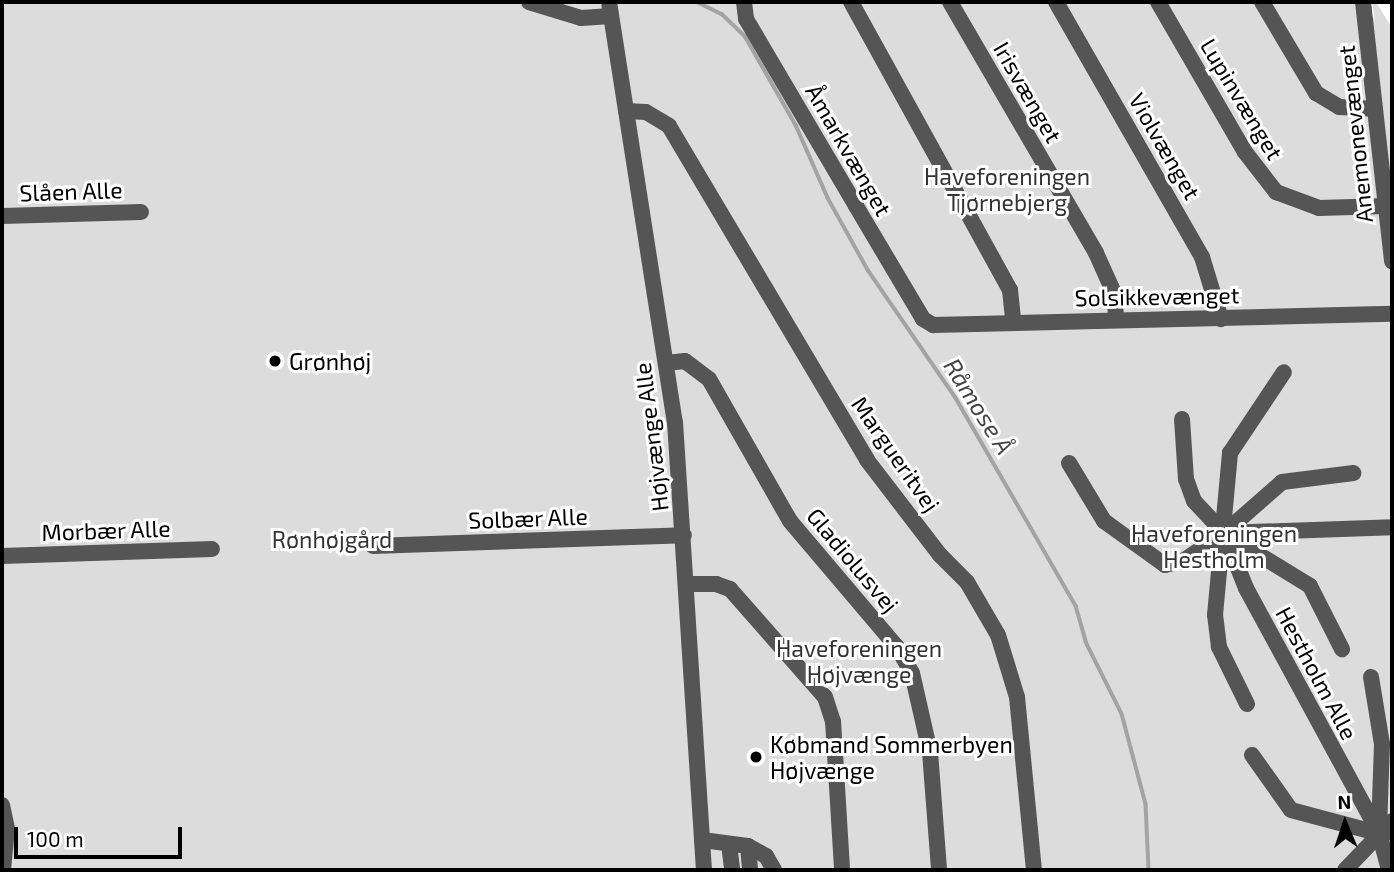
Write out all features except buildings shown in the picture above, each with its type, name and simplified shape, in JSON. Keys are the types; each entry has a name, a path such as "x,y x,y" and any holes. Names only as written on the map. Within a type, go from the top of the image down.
{"street":[{"path":"529,2 581,18 610,9"},
{"name":"Åmarkvænget","path":"744,2 746,19 923,319"},
{"path":"851,2 1010,290 1013,320"},
{"name":"Irisvænget","path":"950,2 1096,253 1114,293 1116,318"},
{"name":"Violvænget","path":"1056,2 1202,257 1221,319"},
{"name":"Lupinvænget","path":"1158,2 1245,152 1276,192 1319,208 1386,206"},
{"path":"1262,2 1316,93 1339,107 1375,109"},
{"name":"Anemonevænget","path":"1363,2 1392,261"},
{"name":"Højvænge Alle","path":"610,9 666,363 684,535 704,870"},
{"name":"Margueritvej","path":"626,111 646,112 668,126 867,460 940,555 967,582 998,635 1017,697 1024,742 1034,870"},
{"name":"Slåen Alle","path":"2,216 141,212"},
{"name":"Solsikkevænget","path":"923,319 946,326 1013,320 1221,319 1392,314"},
{"name":"Gladiolusvej","path":"666,363 685,361 709,379 785,510 907,665 921,701 930,752 939,870"},
{"path":"1247,704 1219,647 1215,615 1230,453 1284,372"},
{"path":"1182,419 1190,490 1224,533 1310,586 1342,649"},
{"path":"1069,463 1104,521 1165,565 1183,561 1224,533 1282,482 1353,473"},
{"path":"1224,533 1392,527"},
{"name":"Hestholm Alle","path":"1224,533 1246,588 1386,836 1389,870"},
{"name":"Solbær Alle","path":"373,545 684,535"},
{"name":"Morbær Alle","path":"2,556 212,550"},
{"path":"687,584 716,583 730,589 825,696 831,709 842,870"},
{"path":"1371,677 1382,744 1386,836"},
{"path":"1252,755 1291,810 1386,836"},
{"path":"2,805 7,829 4,870"},
{"path":"1345,870 1386,836 1392,821"},
{"path":"702,841 748,846 766,856 774,870"},
{"path":"729,844 732,870"},
{"path":"748,846 750,870"}],"green space":[{"path":"2,2 1366,2 1375,21 1372,2 1376,2 1392,28 1392,870 2,870"}],"waterway":[{"name":"Råmose Å","path":"697,2 722,14 745,36 796,125 828,198 868,270 956,398 1076,606 1086,642 1122,714 1146,804 1149,870"}],"place":[{"name":"Grønhøj","path":"275,361"},
{"name":"Købmand Sommerbyen Højvænge","path":"756,757"}],"park label":[{"name":"Haveforeningen Tjørnebjerg","path":"1007,189"},
{"name":"Rønhøjgård","path":"332,539"},
{"name":"Haveforeningen Hestholm","path":"1214,546"},
{"name":"Haveforeningen Højvænge","path":"859,661"}]}
